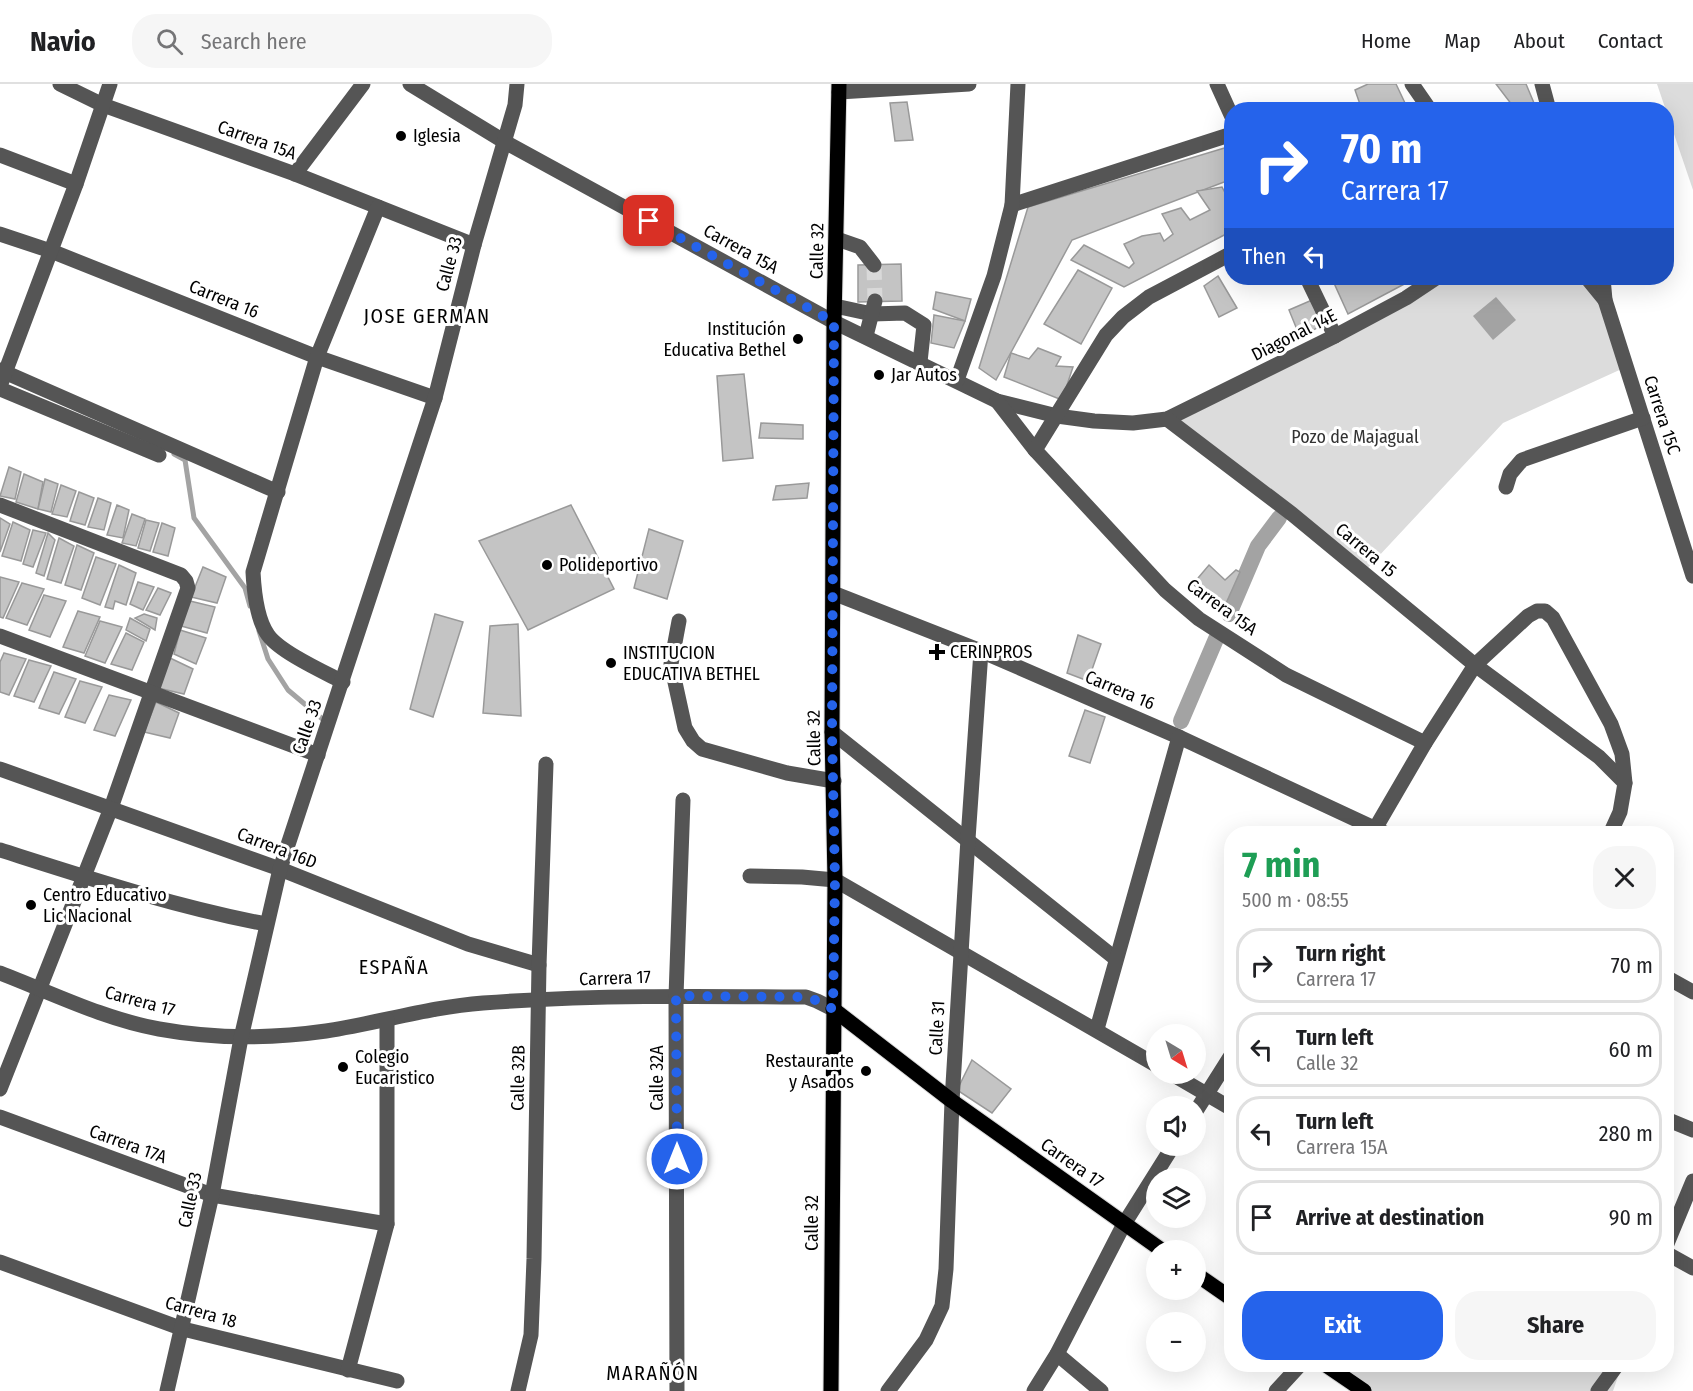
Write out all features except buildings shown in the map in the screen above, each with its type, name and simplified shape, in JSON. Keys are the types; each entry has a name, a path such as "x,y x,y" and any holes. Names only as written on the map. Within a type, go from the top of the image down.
{"main road":[{"name":"Calle 32","path":"831,1391 835,880 832,732 839,88"},
{"name":"Carrera 17","path":"833,1009 952,1101 1147,1240"},
{"path":"1206,1281 1224,1293"},
{"path":"1336,1372 1364,1391"}],"street":[{"name":"Carrera 15A","path":"60,84 103,105 295,174 474,245"},
{"path":"1,379 76,184 110,84"},
{"path":"295,174 363,84"},
{"name":"Carrera 15A","path":"410,84 505,142 835,314 866,336 997,400 1034,412 1056,416"},
{"name":"Calle 33","path":"167,1391 183,1329 242,1038 280,869 435,398 474,245 515,105 517,84"},
{"path":"839,88 969,84"},
{"path":"957,380 994,276 1012,205 1018,84"},
{"path":"1216,84 1225,102"},
{"path":"1412,84 1424,102"},
{"path":"1542,84 1547,102"},
{"path":"1012,205 1224,137"},
{"path":"0,155 76,184"},
{"path":"343,682 294,656 268,636 255,602 253,572 317,357 378,207"},
{"name":"Carrera 16","path":"0,234 51,251 317,357 435,398"},
{"path":"837,238 860,247 874,265"},
{"path":"1035,450 1106,335 1123,317 1149,297 1224,257"},
{"path":"1310,285 1335,336"},
{"name":"Diagonal 14E","path":"1167,419 1335,336 1426,285"},
{"name":"Carrera 15C","path":"1593,285 1605,300"},
{"name":"Carrera 15C","path":"1604,285 1605,300 1693,576"},
{"path":"866,336 874,308"},
{"path":"835,314 874,308 905,313 924,325 920,362"},
{"path":"1,379 159,455"},
{"path":"1,379 278,492"},
{"name":"Carrera 15A","path":"997,400 1035,450 1165,590 1199,619 1286,675 1425,743"},
{"path":"1056,416 1133,423 1167,419"},
{"path":"1506,487 1510,474 1522,460 1642,418"},
{"name":"Carrera 15","path":"1167,419 1292,514 1474,665 1599,757 1625,783"},
{"path":"0,505 181,575 188,588 111,808 0,1089"},
{"name":"Carrera 16","path":"833,593 981,651 1179,737 1365,826"},
{"path":"1381,826 1425,743 1474,665 1528,616 1537,611 1545,611 1553,618 1611,724 1623,754 1625,783 1620,812 1614,826"},
{"path":"679,621 671,664 685,728 693,741 702,749 787,773 834,781"},
{"path":"0,636 318,755"},
{"name":"Calle 31","path":"888,1391 927,1340 942,1306 946,1269 952,1101 981,651"},
{"path":"832,732 1116,959"},
{"path":"1097,1029 1179,737"},
{"name":"Calle 32B","path":"518,1391 531,1324 534,1260 539,965 546,764"},
{"name":"Carrera 16D","path":"0,769 280,869 468,944 539,965"},
{"name":"Calle 32A","path":"677,1391 676,996 683,800"},
{"path":"0,850 84,877 220,915 267,924"},
{"path":"750,876 835,880 1146,1059"},
{"name":"Carrera 17","path":"0,973 109,1015 157,1028 200,1035 242,1038 325,1031 434,1009 539,1000 676,996 806,997 833,1009"},
{"path":"1674,981 1693,992"},
{"path":"348,1370 387,1224 387,1020"},
{"path":"1206,1094 1224,1066"},
{"path":"1189,1084 1224,1104"},
{"name":"Carrera 17A","path":"0,1118 212,1195 387,1224"},
{"path":"1674,1122 1693,1130"},
{"path":"1034,1391 1057,1354 1124,1224 1167,1156"},
{"path":"1674,1226 1693,1181"},
{"path":"1674,1257 1693,1268"},
{"name":"Carrera 18","path":"0,1262 183,1329 397,1381"},
{"path":"1057,1354 1101,1391"},
{"path":"1276,1391 1294,1372"},
{"path":"1598,1391 1612,1372"},
{"path":"1613,1391 1620,1372"}],"green space":[{"path":"1657,84 1693,84 1693,190 1674,134 1674,102 1663,102"},
{"name":"Pozo de Majagual","path":"1422,285 1603,285 1626,367 1503,423 1363,573 1163,414"},
{"path":"1336,1372 1620,1372 1613,1391 1364,1391"}],"shaded area":[{"path":"1496,297 1516,320 1493,340 1473,316"}],"waterway":[{"path":"174,454 185,460 194,518 245,588 250,606"},
{"path":"1229,614 1258,546 1279,518"},
{"path":"259,631 268,659 288,690 326,722"},
{"path":"1181,721 1216,639"}],"tunnel":[{"path":"874,265 875,301"}],"place":[{"name":"Iglesia","path":"401,136"},
{"name":"Institución Educativa Bethel","path":"798,339"},
{"name":"Jar Autos","path":"879,375"},
{"name":"Polideportivo","path":"547,565"},
{"name":"CERINPROS","path":"937,652"},
{"name":"INSTITUCION EDUCATIVA BETHEL","path":"611,663"},
{"name":"Centro Educativo Lic Nacional","path":"31,905"},
{"name":"Colegio Eucaristico","path":"343,1067"},
{"name":"Restaurante y Asados","path":"866,1071"}],"district":[{"name":"JOSE GERMAN","path":"427,316"},
{"name":"ESPAÑA","path":"394,967"},
{"name":"MARAÑÓN","path":"653,1373"}],"route":[{"path":"649,221 834,322 832,732 835,880 833,1009 806,997 676,996 677,1159"}]}
